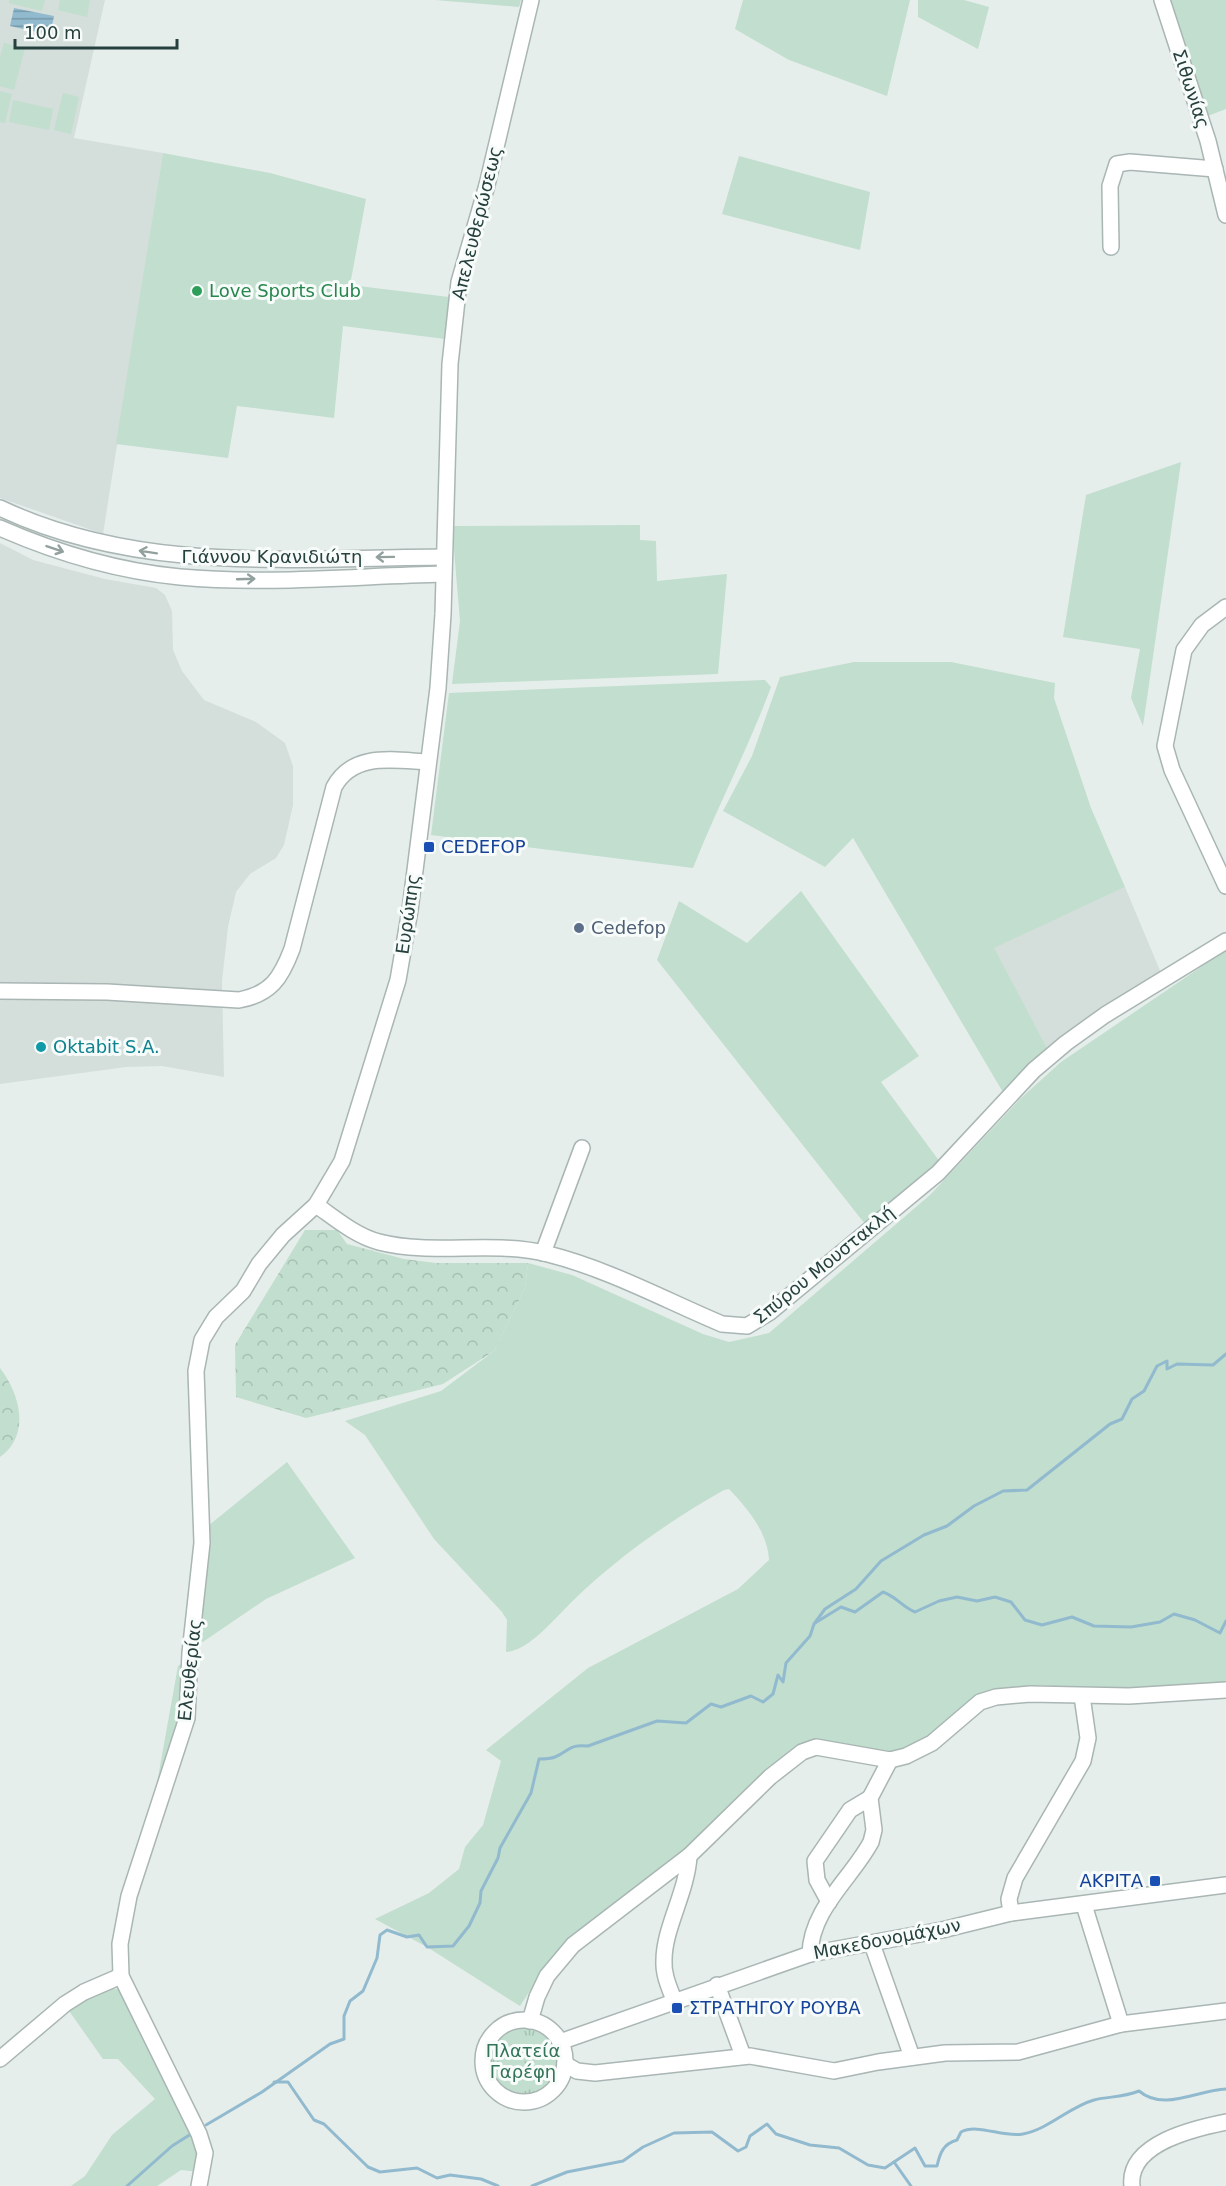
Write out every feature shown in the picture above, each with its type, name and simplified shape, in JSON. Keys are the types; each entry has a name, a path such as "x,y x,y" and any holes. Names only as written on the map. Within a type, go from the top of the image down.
{"street":[{"name":"Απελευθερώσεως","path":"444,574 450,364 459,282 486,185 531,0"},
{"name":"Σιθωνίας","path":"1162,0 1219,176 1226,215"},
{"path":"1111,247 1110,186 1117,164 1130,162 1219,176"},
{"name":"Γιάννου Κρανιδιώτη","path":"0,508 46,528 93,541 187,558 443,557"},
{"name":"Γιάννου Κρανιδιώτη","path":"0,528 82,559 178,576 229,580 444,574"},
{"name":"Ευρώπης","path":"316,1205 342,1161 398,980 410,910 438,688 444,574"},
{"path":"1226,607 1197,630 1182,654 1165,750 1226,886"},
{"path":"0,991 107,992 239,1000 254,998 273,987 283,973 292,949 334,787 340,776 365,761 427,762"},
{"name":"Σπύρου Μουστακλή","path":"316,1205 358,1234 380,1242 509,1248 543,1253 573,1261 722,1324 747,1326 770,1312 938,1173 1034,1070 1066,1043 1105,1015 1226,941"},
{"path":"543,1253 582,1148"},
{"name":"Ελευθερίας","path":"200,2186 205,2153 199,2134 121,1976 120,1944 129,1896 187,1718 190,1653 202,1543 196,1371 198,1352 216,1317 243,1291 259,1264 283,1235 316,1205"},
{"path":"530,2021 542,1984 565,1953 583,1936 689,1856 770,1777 802,1752 816,1747 890,1760 932,1743 980,1702 996,1696 1129,1696 1226,1690"},
{"path":"1190,1692 1226,1701"},
{"path":"1011,1913 1009,1899 1015,1878 1083,1761 1088,1738 1082,1696"},
{"path":"829,1902 817,1880 815,1861 850,1810 870,1798 890,1760"},
{"path":"810,1954 813,1932 829,1902 872,1842 874,1830 870,1798"},
{"path":"674,2000 666,1978 664,1958 688,1876 689,1856"},
{"name":"Μακεδονομάχων","path":"560,2042 810,1954 872,1944 1011,1913 1226,1885"},
{"path":"1084,1905 1121,2024"},
{"path":"872,1944 912,2057"},
{"path":"0,2059 65,2004 84,1992 121,1976"},
{"path":"717,1985 743,2056"},
{"path":"565,2064 577,2071 596,2073 743,2056 834,2072 945,2053 1018,2052 1121,2024 1226,2011"},
{"path":"516,2021 530,2021 547,2028 560,2042 565,2064 559,2082 553,2090 537,2100 527,2102 508,2099 492,2088 487,2079 483,2060 488,2041 503,2026 516,2021"},
{"path":"1132,2186 1136,2167 1159,2143 1188,2130 1226,2122"}],"shaded area":[{"path":"0,0 105,0 74,138 163,153 103,534 0,498"},
{"path":"0,543 33,560 105,579 156,588 165,595 172,611 173,650 182,671 204,700 256,722 285,743 293,766 293,805 284,845 276,858 250,874 236,892 228,927 222,981 224,1077 162,1066 126,1067 0,1084"},
{"path":"1125,887 1161,973 1048,1050 993,948"}],"green space":[{"path":"9,0 45,0 42,11 9,3"},
{"path":"60,0 90,0 87,17 58,10"},
{"path":"435,0 521,0 519,7"},
{"path":"743,0 910,0 887,96 789,60 735,29"},
{"path":"918,0 964,0 989,7 978,49 918,17"},
{"path":"1170,0 1226,0 1226,109 1205,117"},
{"path":"4,43 25,48 14,90 0,86 0,57"},
{"path":"0,91 12,94 5,123 0,122"},
{"path":"63,93 79,97 71,134 54,130"},
{"path":"13,100 53,109 49,130 9,122"},
{"name":"Love Sports Club","path":"163,153 270,173 366,199 350,285 449,297 445,339 343,326 334,418 237,406 228,458 116,444"},
{"path":"739,156 870,192 860,250 722,214"},
{"path":"1181,462 1143,726 1131,698 1140,649 1063,637 1086,495"},
{"path":"640,525 640,540 656,541 657,581 727,574 718,674 452,684 460,621 452,526"},
{"path":"854,662 951,662 1055,683 1054,698 1091,808 1125,887 994,948 1048,1050 1004,1094 853,838 825,867 723,811 752,756 780,677"},
{"path":"765,680 771,687 693,868 431,835 449,693"},
{"path":"801,891 919,1056 881,1082 940,1162 865,1224 657,960 679,901 747,943"},
{"path":"1226,950 1226,1685 1084,1689 1042,1685 1006,1690 955,1725 901,1752 883,1754 824,1743 633,1893 577,1932 554,1954 520,2006 427,1947 375,1919 429,1893 459,1869 465,1847 483,1825 501,1761 486,1750 588,1668 738,1589 769,1560 765,1540 756,1522 729,1489 724,1490 679,1517 636,1547 595,1580 534,1638 520,1648 506,1652 507,1620 502,1612 434,1539 365,1435 345,1421 441,1391 494,1351 525,1288 528,1263 572,1275 703,1334 729,1342 769,1333 930,1195 1020,1099 1061,1062"},
{"path":"305,1230 337,1230 347,1244 404,1259 436,1263 528,1263 525,1288 494,1351 443,1384 306,1418 236,1397 235,1345"},
{"path":"0,1368 17,1402 19,1426 10,1448 0,1457"},
{"path":"287,1462 355,1558 266,1599 194,1648 208,1526"},
{"path":"186,1661 178,1731 150,1822 178,1666"},
{"path":"108,1989 118,1989 125,1995 164,2082 197,2138 199,2172 181,2170 157,2186 71,2186 85,2176 112,2135 155,2099 118,2059 103,2059 67,2008"},
{"name":"Πλατεία Γαρέφη","path":"523,2026 543,2032 553,2042 559,2062 553,2082 543,2092 523,2098 503,2092 493,2082 487,2062 493,2042 503,2032"}],"water":[{"path":"14,8 54,16 51,31 43,29 41,33 10,26"}],"waterway":[{"path":"206,2125 262,2092 330,2044 344,2039 344,2016 350,2001 363,1991 377,1958 380,1935 387,1930 407,1937 419,1935 427,1947 453,1946 469,1926 480,1903 481,1891 498,1858 500,1848 531,1793 539,1759 553,1758 573,1747 588,1746 657,1721 686,1723 711,1704 721,1707 751,1696 763,1702 773,1694 778,1675 783,1682 786,1663 810,1636 814,1624 825,1609 856,1589 881,1561 924,1535 947,1526 974,1506 1003,1491 1027,1490 1110,1424 1122,1419 1132,1399 1144,1391 1157,1366 1167,1361 1167,1369 1177,1364 1213,1365 1226,1354"},
{"path":"815,1623 841,1607 855,1612 883,1592 915,1612 939,1601 957,1597 977,1601 995,1597 1011,1602 1025,1620 1042,1625 1072,1617 1094,1626 1131,1627 1160,1622 1174,1614 1195,1620 1220,1633 1226,1621"},
{"path":"274,2082 288,2082 314,2120 324,2124 368,2167 380,2172 417,2168 437,2178 450,2175 481,2179 498,2186"},
{"path":"532,2186 567,2172 623,2161 643,2147 674,2133 712,2132 738,2151 746,2147 750,2136 767,2124 776,2134 810,2145 839,2148 868,2165 885,2168 915,2148 925,2166 937,2166 945,2147 957,2140 961,2132 968,2130 1023,2134 1042,2128 1094,2100 1139,2091 1159,2100 1170,2100 1226,2089"},
{"path":"127,2186 172,2146 191,2134"},
{"path":"894,2162 911,2186"}],"place":[{"name":"Love Sports Club","path":"197,291"},
{"name":"CEDEFOP","path":"429,847"},
{"name":"Cedefop","path":"579,928"},
{"name":"Oktabit S.A.","path":"41,1047"},
{"name":"ΑΚΡΙΤΑ","path":"1155,1881"},
{"name":"ΣΤΡΑΤΗΓΟΥ ΡΟΥΒΑ","path":"677,2008"}]}
